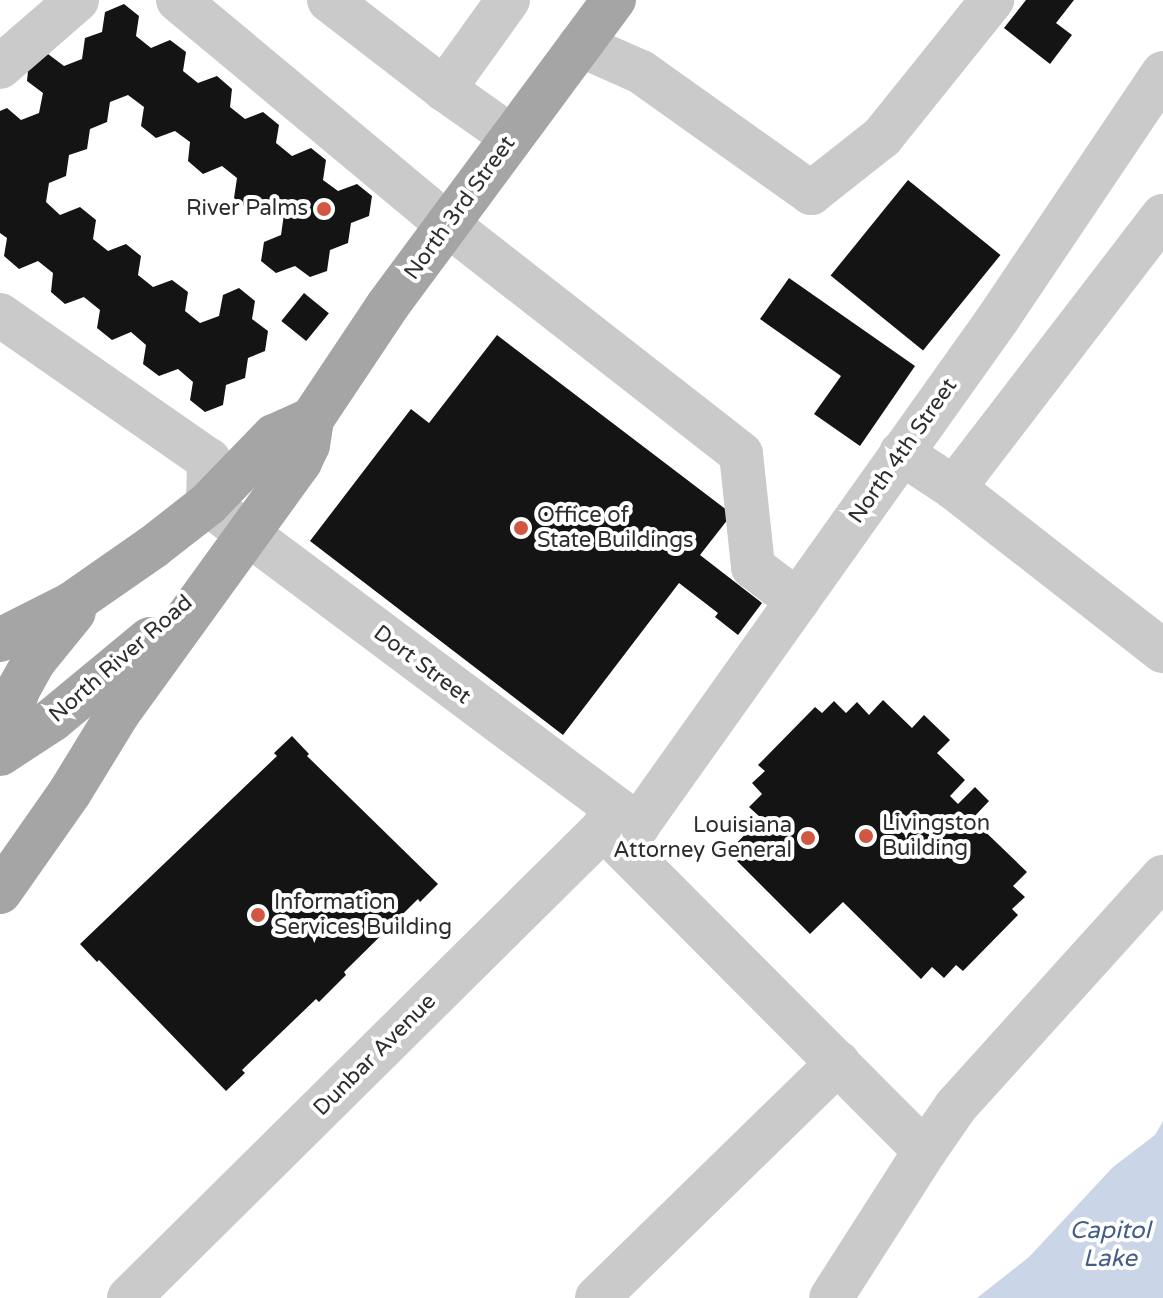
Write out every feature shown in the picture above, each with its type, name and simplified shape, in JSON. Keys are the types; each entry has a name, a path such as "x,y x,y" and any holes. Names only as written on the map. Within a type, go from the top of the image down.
{"main road":[{"name":"North 3rd Street","path":"239,543 300,462 308,445 312,419 447,224 614,0"},
{"path":"0,640 71,604 208,504 274,436 312,419"},
{"path":"0,892 70,792 119,712 239,543"},
{"name":"North River Road","path":"0,751 52,720 140,648 192,599 239,543"},
{"path":"0,751 18,690 34,661 61,625 120,569"}],"street":[{"path":"0,67 77,0"},
{"path":"178,0 447,224 741,454 753,567 798,601"},
{"path":"329,0 512,137"},
{"path":"444,89 508,0"},
{"path":"580,45 641,72 811,193 882,137 992,0"},
{"name":"North 4th Street","path":"620,821 798,601 999,317 1163,73"},
{"path":"954,488 1163,216"},
{"path":"0,315 209,460 208,504"},
{"path":"901,453 954,488 1163,651"},
{"name":"Dort Street","path":"208,504 239,543 620,821 838,1063 925,1151"},
{"name":"Dunbar Avenue","path":"129,1298 620,821"},
{"path":"831,1298 956,1106 1163,877"},
{"path":"597,1298 838,1063"}],"water":[{"name":"Capitol Lake","path":"1163,1121 1163,1298 977,1298 1029,1257 1113,1167 1155,1135"}],"building":[{"path":"1026,0 1074,0 1056,23 1072,35 1050,64 1004,28"},
{"name":"River Palms","path":"124,4 139,16 136,36 151,48 170,40 186,52 183,71 198,83 217,76 232,89 230,107 245,119 263,112 279,125 276,143 292,156 311,148 326,160 323,180 338,191 357,184 372,196 369,216 351,223 348,243 330,250 327,271 310,277 295,266 276,273 261,261 264,242 281,235 284,214 269,202 249,210 234,198 237,178 222,166 203,174 188,161 190,142 175,131 156,138 141,126 144,107 128,95 110,102 107,122 90,129 87,149 69,155 66,176 49,183 46,202 60,215 80,207 96,220 93,239 108,251 126,244 141,256 138,275 153,287 172,280 188,292 185,311 200,323 219,316 223,295 239,288 255,301 252,319 268,331 265,351 248,358 245,378 226,385 223,405 205,412 190,400 193,382 178,369 159,376 143,364 146,345 131,332 112,340 97,328 100,310 84,297 65,304 51,292 53,273 38,261 19,269 4,256 7,238 0,233 0,111 7,108 21,120 39,113 43,93 27,81 29,61 48,54 64,66 82,59 85,38 102,32 105,12"},
{"path":"908,180 1000,255 923,350 831,276"},
{"path":"789,278 915,366 860,446 814,414 841,376 760,319"},
{"path":"304,293 329,313 306,341 281,321"},
{"name":"Office of State Buildings","path":"497,335 732,514 700,555 762,603 738,635 715,617 718,613 679,583 563,735 310,541 411,409 429,423"},
{"name":"Livingston Building","path":"883,700 912,728 924,715 950,740 937,753 965,780 950,796 958,804 975,787 989,801 972,819 1027,872 1013,886 1025,897 1012,909 1018,915 963,971 956,965 944,978 932,967 921,979 843,902 810,934 728,852 761,818 749,807 762,794 752,783 765,771 758,765 815,707 822,713 834,701 846,713 857,702 869,715"},
{"name":"Information Services Building","path":"292,736 309,754 307,756 438,884 420,902 418,899 344,972 346,975 319,1002 316,999 242,1070 245,1073 226,1091 80,944 277,756 274,753"}],"place":[{"name":"River Palms","path":"324,209"},
{"name":"Office of State Buildings","path":"521,528"},
{"name":"Livingston Building","path":"866,836"},
{"name":"Louisiana Attorney General","path":"808,838"},
{"name":"Information Services Building","path":"258,915"}]}
